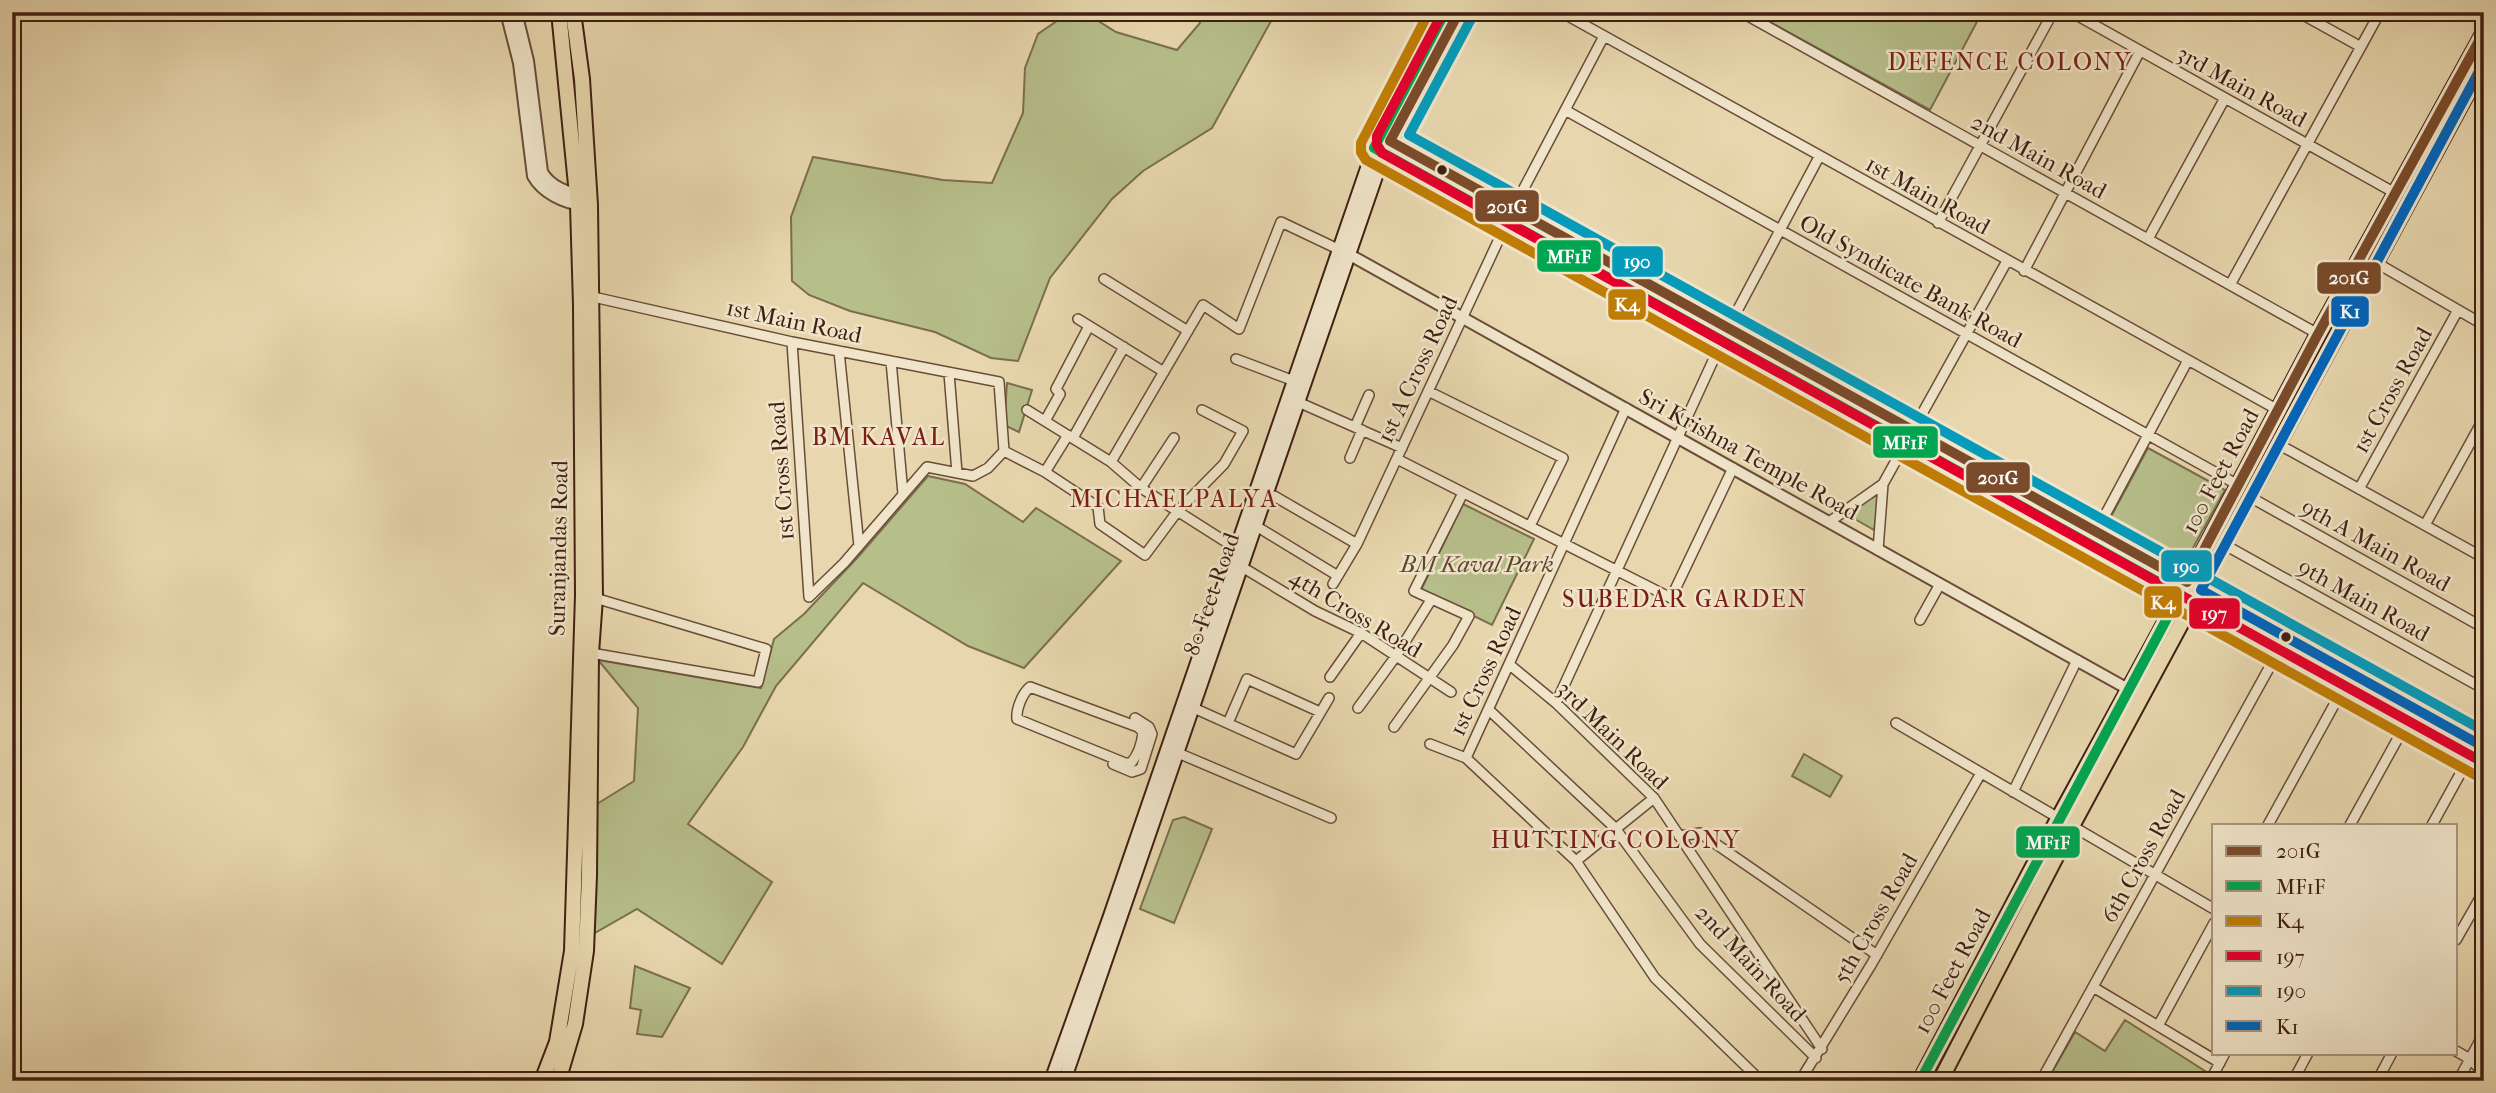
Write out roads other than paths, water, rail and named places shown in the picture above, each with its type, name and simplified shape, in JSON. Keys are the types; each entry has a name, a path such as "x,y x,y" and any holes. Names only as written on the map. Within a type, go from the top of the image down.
{"main road":[{"name":"Suranjandas Road","path":"559,12 584,200"},
{"name":"Suranjandas Road","path":"558,1081 575,1024 586,951 591,653 595,598 582,79 573,12"},
{"name":"80 Feet Road","path":"1436,42 1445,12"},
{"name":"80 Feet Road","path":"1051,1081 1169,756 1242,567 1379,151 1436,42 1459,12"},
{"name":"100 Feet Road","path":"1920,1081 2318,334 2484,32"},
{"name":"100 Feet Road","path":"1940,1081 2072,826 2484,62"},
{"path":"1385,138 2096,532 2184,588"},
{"path":"1379,151 1904,443 2414,707 2407,719 2279,650 2198,596"},
{"name":"80 Feet Road","path":"1189,705 1237,549 1294,381 1345,252"},
{"name":"Suranjandas Road","path":"542,1081 557,1042 572,951 583,595 586,296"},
{"name":"80 Feet Road","path":"1064,1081 1169,756"}],"street":[{"path":"506,12 519,63 533,176 538,186 562,200 584,200"},
{"path":"516,12 528,61 542,172 551,182 584,200"},
{"name":"1st Main Road","path":"1561,12 2187,362 2278,410"},
{"path":"1579,22 1584,12"},
{"name":"2nd Main Road","path":"1741,12 2318,334"},
{"path":"1938,222 2053,12"},
{"name":"3rd Main Road","path":"2071,12 2395,193"},
{"path":"2298,12 2361,47"},
{"path":"2230,285 2380,12"},
{"path":"1513,209 1604,36"},
{"path":"2024,271 2140,51"},
{"path":"2148,239 2225,98"},
{"name":"Old Syndicate Bank Road","path":"1565,110 2238,485"},
{"path":"1556,704 1721,342 1819,157"},
{"name":"1st A Cross Road","path":"1256,526 1336,580 1357,544 1513,209"},
{"path":"1111,463 1203,305 1239,330 1280,222 1345,252"},
{"name":"Sri Krishna Temple Road","path":"1345,252 2128,689"},
{"path":"1878,550 1883,484 2007,261"},
{"path":"2375,262 2481,323 2484,310"},
{"path":"1104,279 1188,331"},
{"name":"1st Main Road","path":"586,296 792,342 999,382 1004,451"},
{"name":"1st Cross Road","path":"2360,489 2458,310"},
{"path":"1078,319 1164,372"},
{"path":"1045,421 1060,394 1055,389 1089,326"},
{"name":"1st Cross Road","path":"792,342 809,597 859,546"},
{"path":"1045,472 1070,437 1124,348"},
{"path":"839,351 859,546"},
{"path":"1236,359 1294,381"},
{"path":"891,361 903,494"},
{"path":"2096,532 2187,362"},
{"path":"949,373 957,473"},
{"path":"1428,391 1563,458 1530,526"},
{"path":"1350,458 1369,395"},
{"path":"1298,402 1402,447"},
{"name":"1st Cross Road","path":"1466,758 1626,408"},
{"path":"1027,410 1111,463 1141,488 1177,512 1237,549"},
{"path":"859,546 927,467 973,476 988,468 1004,451 1045,472 1098,507 1100,524 1146,555 1177,512 1224,464 1243,431 1202,410"},
{"path":"2425,525 2484,418"},
{"path":"1141,488 1174,438"},
{"path":"2278,444 2483,556"},
{"path":"1396,459 1671,598 1732,468"},
{"path":"1829,522 1883,484"},
{"path":"1394,727 1430,680 1469,616 1413,591 1463,492"},
{"path":"1274,496 1357,544"},
{"name":"9th A Main Road","path":"2250,497 2484,628"},
{"name":"9th Main Road","path":"2225,545 2484,689"},
{"name":"4th Cross Road","path":"1242,567 1315,611 1361,633 1451,692"},
{"path":"1920,620 1940,584"},
{"path":"591,653 758,682 766,649 595,598"},
{"path":"1358,708 1396,656 1431,600"},
{"path":"1330,677 1361,633"},
{"name":"6th Cross Road","path":"2042,1081 2279,650"},
{"path":"2013,792 2077,660"},
{"name":"3rd Main Road","path":"1510,665 1556,704 1654,798 1822,1049"},
{"path":"1228,723 1247,679 1320,712"},
{"path":"2269,824 2345,685"},
{"path":"1113,764 1136,772 1141,769 1143,750 1143,732 1138,727 1035,687 1025,691 1016,713 1017,719 1125,763 1131,763 1143,750 1152,734 1151,729 1135,718"},
{"path":"1189,705 1296,754 1329,698"},
{"name":"2nd Main Road","path":"1489,710 1615,828 1700,944 1816,1058"},
{"path":"2351,824 2407,719"},
{"path":"1896,723 2212,908"},
{"path":"2476,743 2484,728"},
{"path":"1430,744 1466,758 1576,861 1655,978 1761,1081"},
{"path":"1143,750 1169,756 1331,818"},
{"path":"2433,824 2470,756"},
{"name":"5th Cross Road","path":"1800,1081 1822,1049 1981,773"},
{"path":"1576,861 1654,798"},
{"path":"1679,836 1700,833 1877,955"},
{"path":"2458,936 2484,891"},
{"path":"2158,1026 2212,927"},
{"path":"2093,987 2220,1063"},
{"path":"2458,1081 2484,1033"},
{"path":"2458,1052 2470,1059 2484,1073"},
{"path":"2210,1081 2224,1054"},
{"path":"2293,1081 2307,1054"},
{"path":"2377,1081 2391,1054"}],"tunnel":[{"path":"2412,707 2484,747"},
{"path":"2406,719 2484,764"}],"district":[{"name":"DEFENCE COLONY","path":"2010,62"},
{"name":"BM KAVAL","path":"879,437"},
{"name":"MICHAELPALYA","path":"1174,499"},
{"name":"SUBEDAR GARDEN","path":"1685,599"},
{"name":"HUTTING COLONY","path":"1616,840"}],"park label":[{"name":"BM Kaval Park","path":"1477,564"}]}
